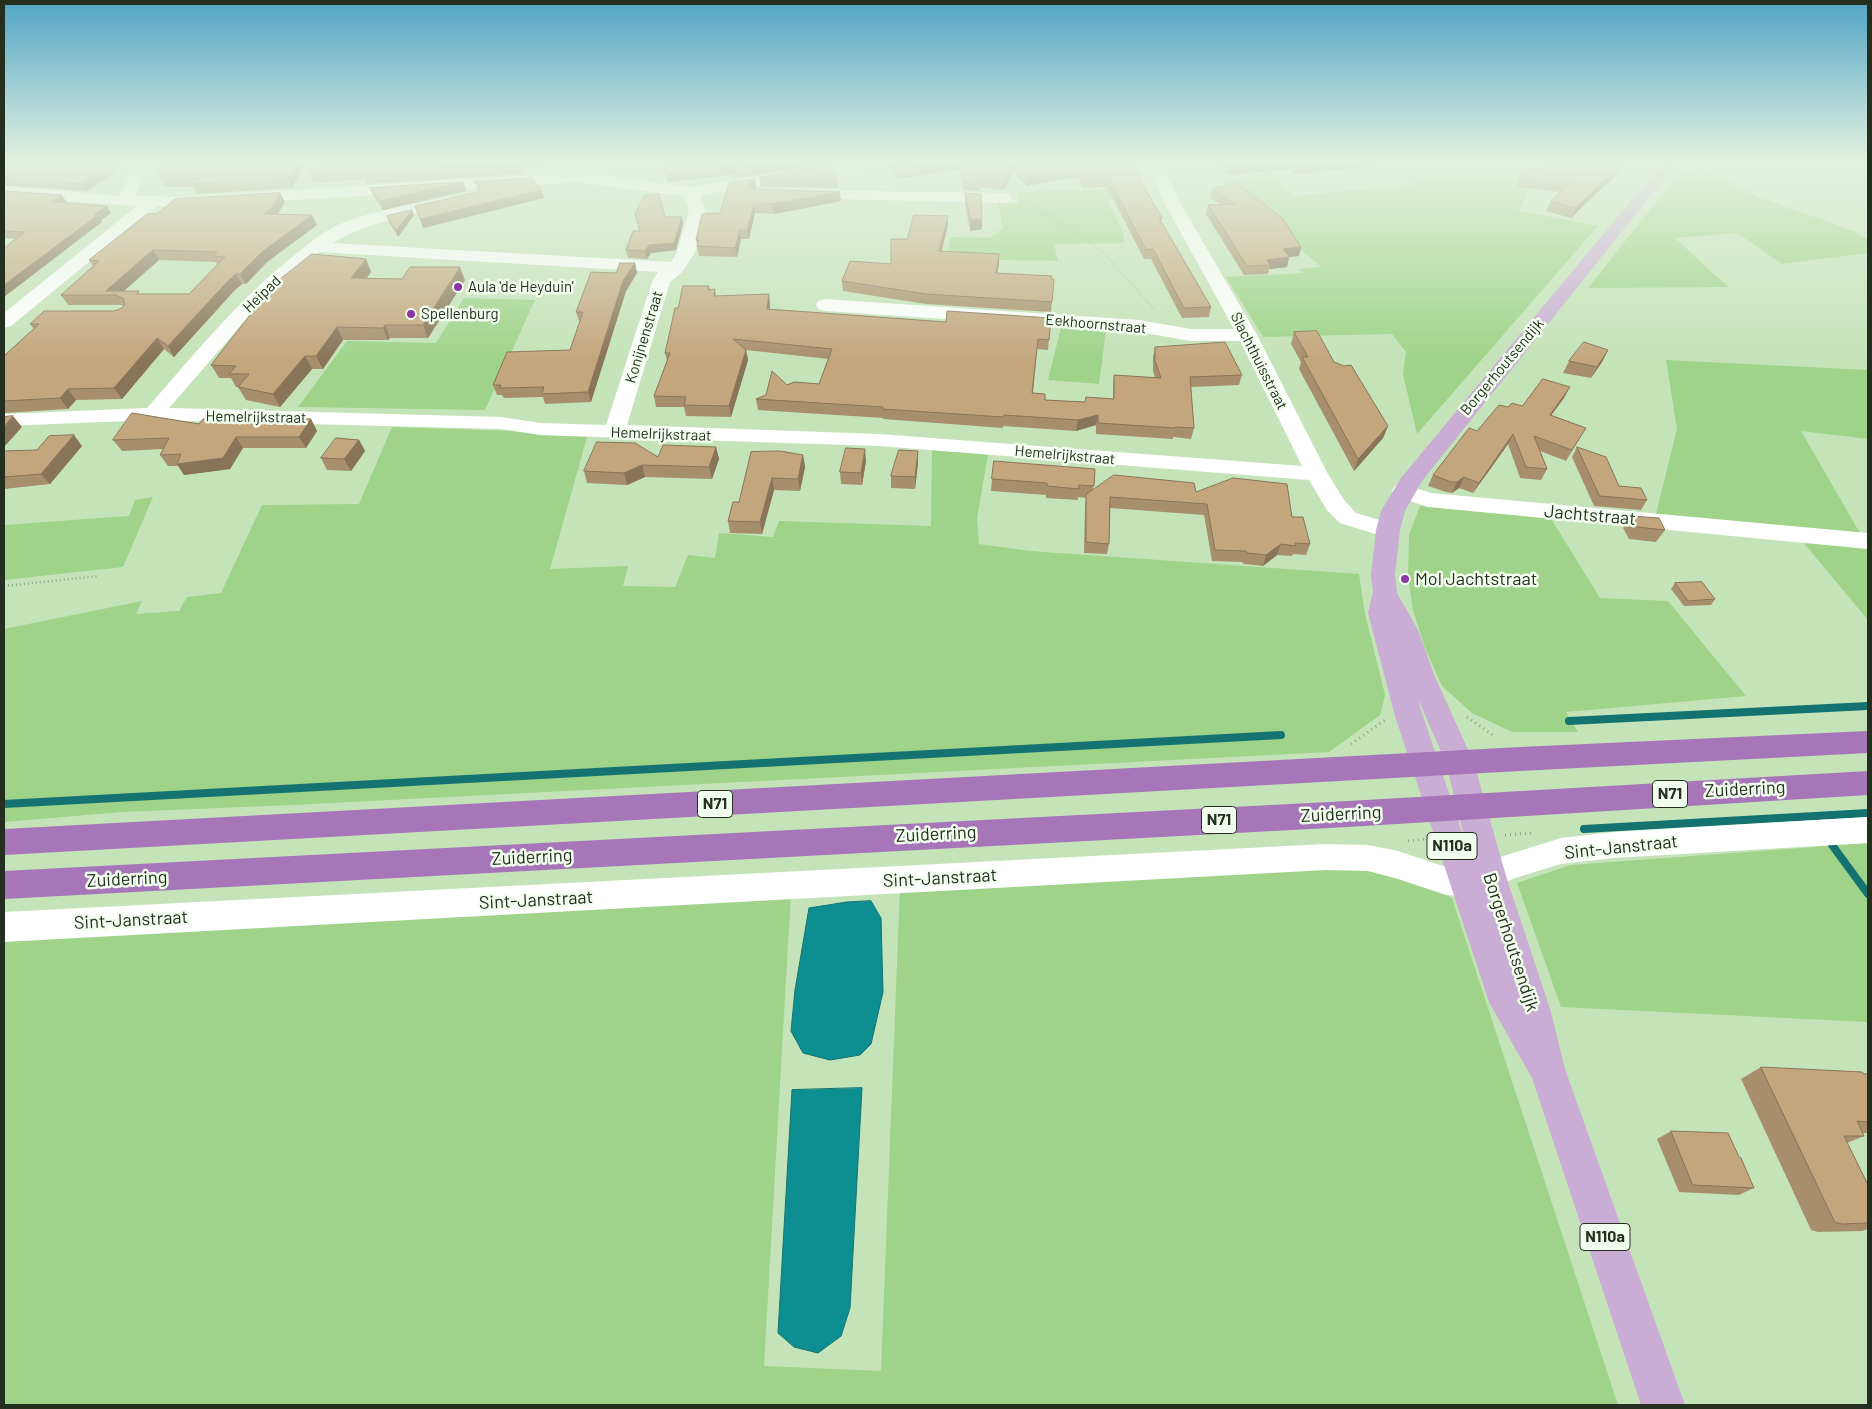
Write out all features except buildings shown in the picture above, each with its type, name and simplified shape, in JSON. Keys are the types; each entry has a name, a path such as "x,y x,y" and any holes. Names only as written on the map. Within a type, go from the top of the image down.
{"highway":[{"name":"N71","path":"4,842 1868,742"},
{"name":"Zuiderring","path":"4,885 1472,808 1553,800 1868,783"}],"main road":[{"name":"Borgerhoutsendijk","path":"1478,879 1439,809 1409,716 1383,622 1381,612 1385,592 1383,576 1388,530 1393,511 1403,491 1422,465 1617,229"},
{"name":"Borgerhoutsendijk","path":"1385,592 1405,630 1422,677 1460,763 1472,808 1478,879 1506,1002 1547,1069 1664,1405"}],"street":[{"path":"9,317 119,229"},
{"name":"Heipad","path":"153,414 249,304 273,281 315,247 345,229"},
{"name":"Konijnenstraat","path":"614,432 661,282 664,276 676,268 686,252 693,229"},
{"name":"Slachthuisstraat","path":"1186,229 1247,336 1317,474 1340,512 1348,518 1388,530"},
{"path":"315,247 676,268"},
{"name":"Eekhoornstraat","path":"825,305 1139,326 1192,335 1247,336"},
{"path":"9,317 43,313"},
{"name":"Hemelrijkstraat","path":"4,420 153,414 501,423 541,429 879,440 1317,474"},
{"name":"Jachtstraat","path":"1403,491 1428,500 1868,541"},
{"name":"Sint-Janstraat","path":"4,928 1326,857 1368,858 1398,865 1446,881 1478,879 1507,867 1561,851 1613,845 1868,830"}],"path":[{"path":"1068,229 1101,250 1162,318 1166,331"},
{"path":"4,586 98,576"},
{"path":"1466,716 1492,733 1508,760"},
{"path":"1346,770 1341,755 1344,749 1379,726 1386,719"}],"green space":[{"path":"1002,229 1121,229 1124,243 1054,244 1058,261 947,259 950,237 990,238"},
{"path":"1277,229 1596,229 1417,434 1403,374 1406,352 1392,334 1263,337 1226,277 1303,273 1299,269 1321,267"},
{"path":"1635,229 1848,229 1868,240 1868,253 1782,264 1737,233 1675,238 1728,287 1588,288"},
{"path":"464,298 535,300 485,410 298,407 347,341 436,343"},
{"path":"1061,327 1106,330 1099,384 1048,380"},
{"path":"1666,360 1868,370 1868,439 1801,431 1860,533 1656,514 1677,429"},
{"path":"392,427 513,431 539,435 587,437 550,569 628,566 623,586 675,587 688,555 715,558 719,533 773,537 779,521 931,526 932,450 988,454 977,519 979,544 1030,551 1359,574 1365,614 1385,695 1380,715 1329,752 122,812 4,822 4,629 142,601 136,614 179,611 187,597 221,593 262,505 359,504"},
{"path":"153,497 123,567 4,580 4,525 129,516 135,500"},
{"path":"1420,506 1550,517 1600,598 1668,601 1746,696 1566,712 1578,732 1512,732 1472,713 1442,686 1425,648 1413,610 1408,576 1409,535"},
{"path":"1803,542 1868,547 1868,620"},
{"path":"1868,843 1868,1022 1561,1007 1517,883 1571,865"},
{"path":"1366,868 1413,877 1452,898 1618,1405 4,1405 4,941 791,892 764,1366 881,1371 900,887"}],"water":[{"path":"871,901 881,918 883,992 871,1044 860,1055 830,1060 803,1053 791,1031 795,990 809,908 847,902"},
{"path":"862,1088 850,1308 841,1336 818,1353 794,1347 778,1333 792,1090"}],"waterway":[{"path":"1569,721 1868,706"},
{"path":"4,804 1281,735"},
{"path":"1584,829 1868,813"},
{"path":"1832,845 1868,894"}],"place":[{"name":"Aula 'de Heyduin'","path":"458,287"},
{"name":"Spellenburg","path":"411,314"},
{"name":"Mol Jachtstraat","path":"1405,579"}]}
